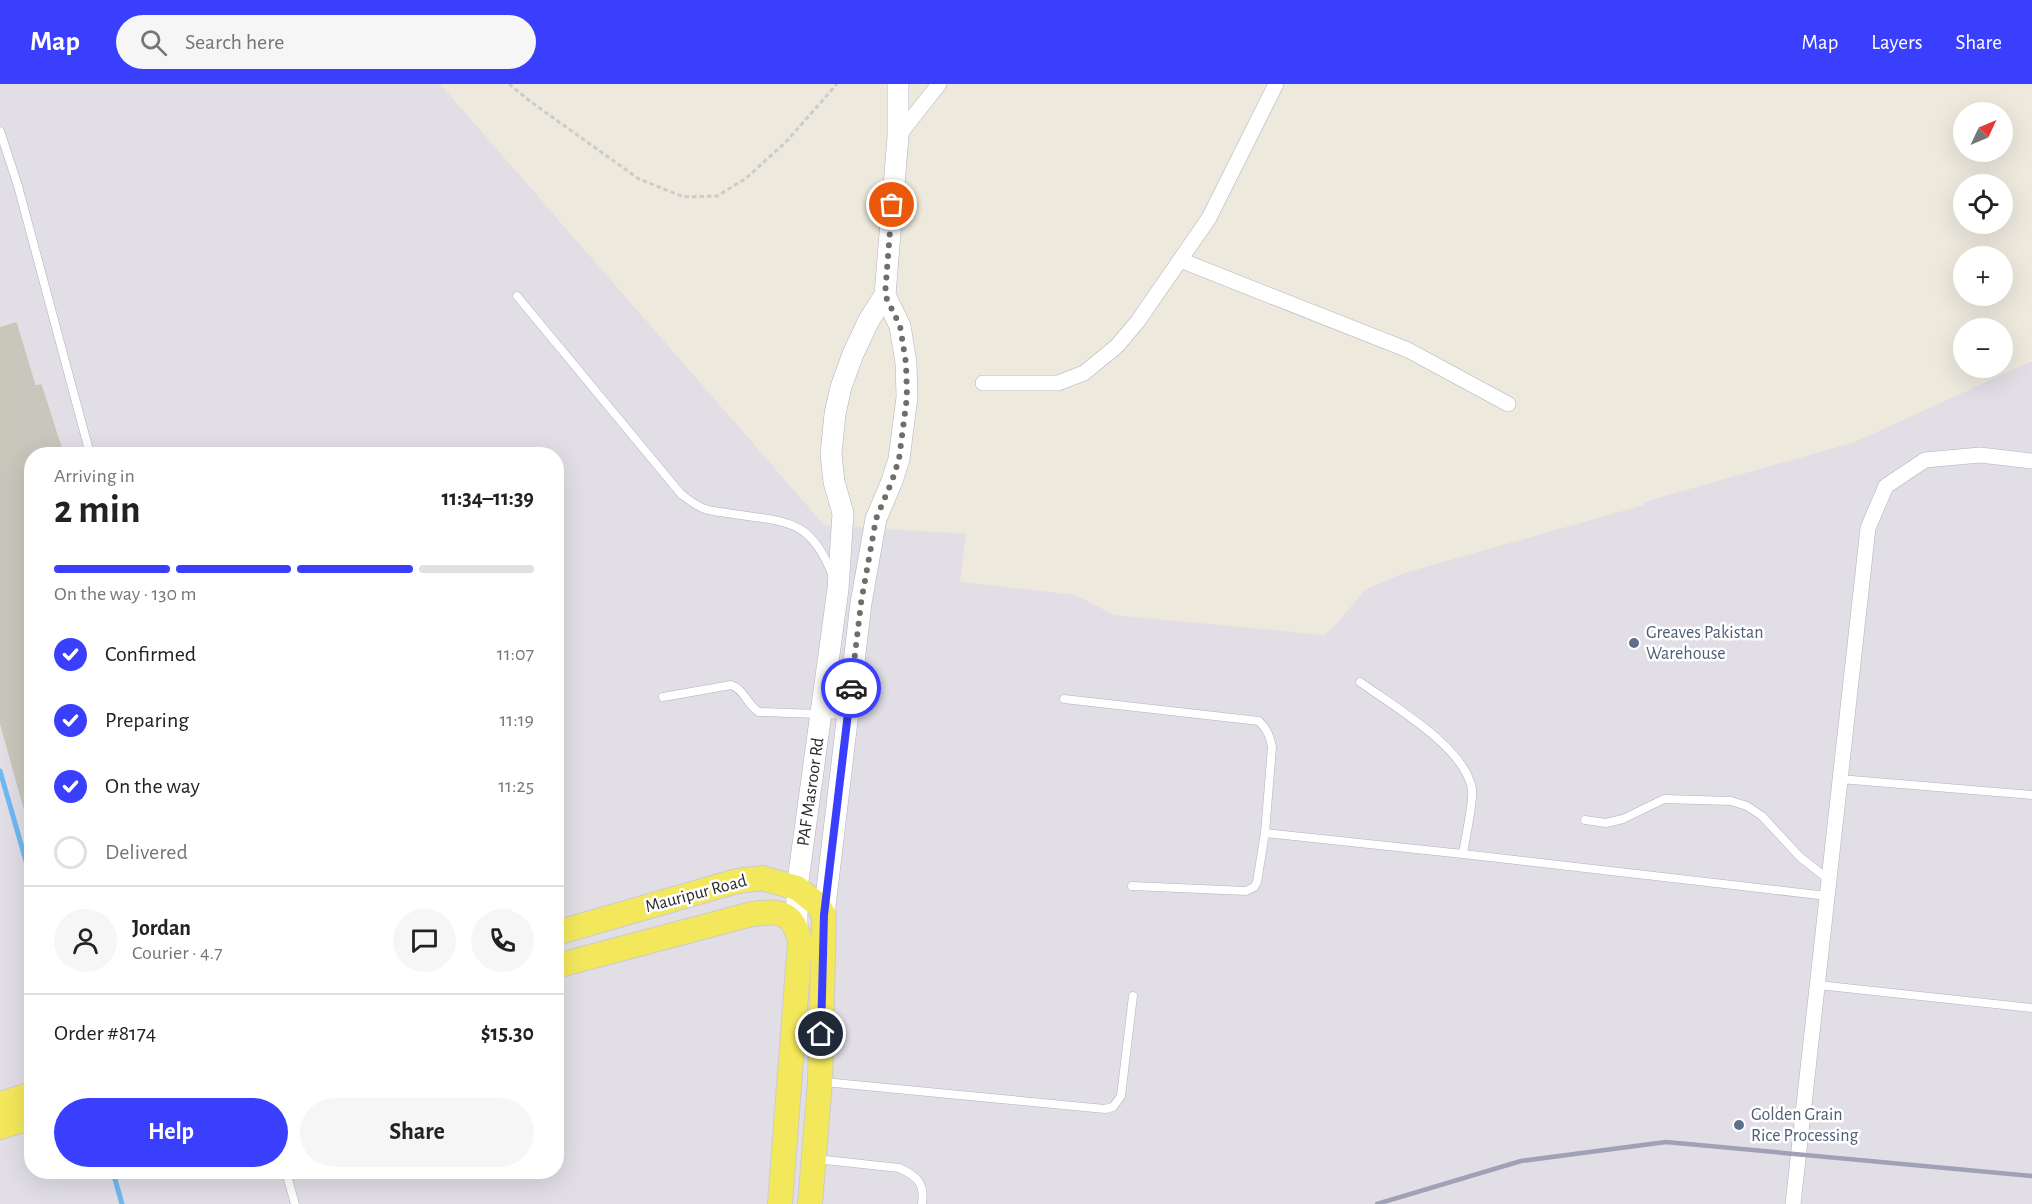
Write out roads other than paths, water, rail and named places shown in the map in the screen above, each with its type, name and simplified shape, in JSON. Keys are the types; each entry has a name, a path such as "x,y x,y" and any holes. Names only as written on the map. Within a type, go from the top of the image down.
{"main road":[{"path":"885,295 898,136 898,84"},
{"name":"PAF Masroor Rd","path":"797,927 798,888 838,589 843,513 834,482 831,454 835,414 841,387 853,354 869,320 885,295"},
{"name":"PAF Masroor Rd","path":"824,915 861,603 876,519 899,459 907,397 906,363 900,326 885,295"},
{"name":"Mauripur Road","path":"564,931 737,881 762,878 798,888 817,904 824,915"},
{"name":"Mauripur Road","path":"564,964 746,915 766,912 784,914 797,927"},
{"path":"810,1204 820,1082 824,915"},
{"path":"780,1204 800,942 797,927"},
{"path":"0,1104 24,1096"},
{"path":"0,1127 24,1120"}],"street":[{"path":"898,136 939,84"},
{"path":"983,383 1058,383 1084,373 1117,346 1131,330 1209,218 1276,84"},
{"path":"1180,260 1408,350 1508,404"},
{"path":"1793,1204 1868,528 1886,486 1925,460 1980,455 2032,460"}],"lane":[{"path":"0,131 18,186 88,447"},
{"path":"517,296 681,494 706,510 787,522 804,530 814,539 825,556 838,589"},
{"path":"1360,682 1444,743 1463,765 1472,790 1463,854"},
{"path":"663,697 731,685 739,688 754,710 759,712 848,716"},
{"path":"1064,699 1259,721 1270,736 1272,747 1265,833 1257,882 1254,887 1246,891 1132,886"},
{"path":"1840,779 2032,795"},
{"path":"1586,820 1606,823 1623,819 1665,799 1731,801 1747,806 1762,816 1800,857 1829,880"},
{"path":"1265,833 1827,896"},
{"path":"1818,985 2032,1008"},
{"path":"820,1082 1105,1109 1113,1107 1121,1096 1133,996"},
{"path":"814,1159 899,1168 911,1174 920,1183 923,1194 922,1204"},
{"path":"288,1179 296,1204"}],"waterway":[{"path":"0,771 24,854"},
{"path":"115,1179 122,1204"}],"railway":[{"path":"1377,1204 1521,1161 1666,1142 2032,1176"}],"place":[{"name":"Greaves Pakistan Warehouse","path":"1634,643"},
{"name":"Golden Grain Rice Processing","path":"1739,1125"}]}
